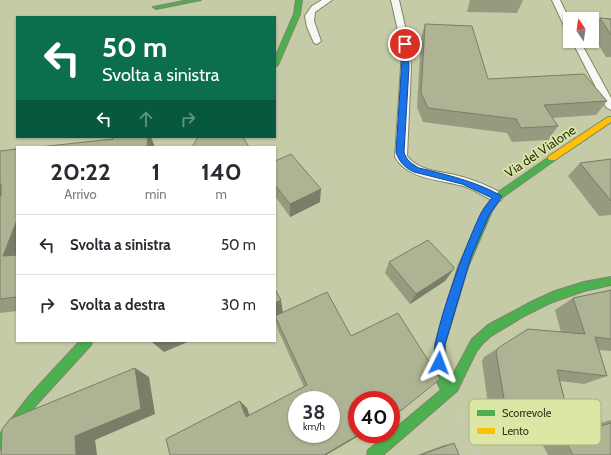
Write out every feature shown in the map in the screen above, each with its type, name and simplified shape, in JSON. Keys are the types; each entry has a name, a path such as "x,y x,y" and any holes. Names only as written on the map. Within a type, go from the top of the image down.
{"street":[{"path":"156,7 198,0"},
{"path":"276,63 296,14 299,0"},
{"name":"Via del Vialone","path":"448,391 443,382 440,369 438,354 440,344 468,252 485,214 497,197 518,180 611,119"},
{"path":"373,455 456,383 471,350 479,340 493,329 526,309 560,293 611,281"},
{"path":"0,444 30,404 86,342"}],"lane":[{"path":"317,41 308,22 309,15 316,6 328,0"},
{"path":"395,0 406,50 401,157 406,163 417,170 464,182 497,197"},
{"path":"556,0 563,15"},
{"path":"580,48 611,107"}],"path":[{"path":"448,391 468,424 469,428"},
{"path":"473,445 475,455"}],"building":[{"path":"600,18 611,19 611,35"},
{"path":"425,24 472,26 488,79 584,74 607,101 544,105 558,126 521,128 516,119 428,108 421,93"},
{"path":"148,138 147,146 48,146 113,139"},
{"path":"197,138 244,138 248,146 193,146"},
{"path":"16,149 16,223 3,256 16,255 16,297 0,299 1,184 0,151"},
{"path":"291,154 321,189 290,204 276,186 276,161"},
{"path":"611,159 611,201 580,163"},
{"path":"428,240 454,267 453,270 416,294 389,262"},
{"path":"611,290 611,339 595,337 607,376 557,370 564,399 504,399 496,352 498,348 528,329 585,334 573,298"},
{"path":"276,291 281,300 276,302"},
{"path":"327,292 351,336 398,313 440,379 400,411 400,391 348,391 348,441 324,455 170,455 166,439 240,401 246,417 288,395 288,443 340,443 340,391 296,391 307,385 276,316"},
{"path":"135,368 141,409 75,436 76,455 1,455 2,429 10,419"},
{"path":"611,423 611,455 573,455 567,445 601,445 601,426"},
{"path":"454,443 459,455 421,455"}],"traffic: fast":[{"path":"156,7 198,0"},
{"path":"276,63 297,14 299,0"},
{"path":"448,391 443,382 440,369 440,344 463,267 488,209 497,197 552,158"},
{"path":"373,455 453,387 476,343 488,332 523,311 571,290 611,281"},
{"path":"0,444 33,400 86,342"}],"traffic: slow":[{"path":"552,158 611,119"}],"route":[{"path":"405,44 406,67 400,152 402,159 417,170 464,182 497,197 485,214 466,257 440,344 438,354 439,363"}]}
